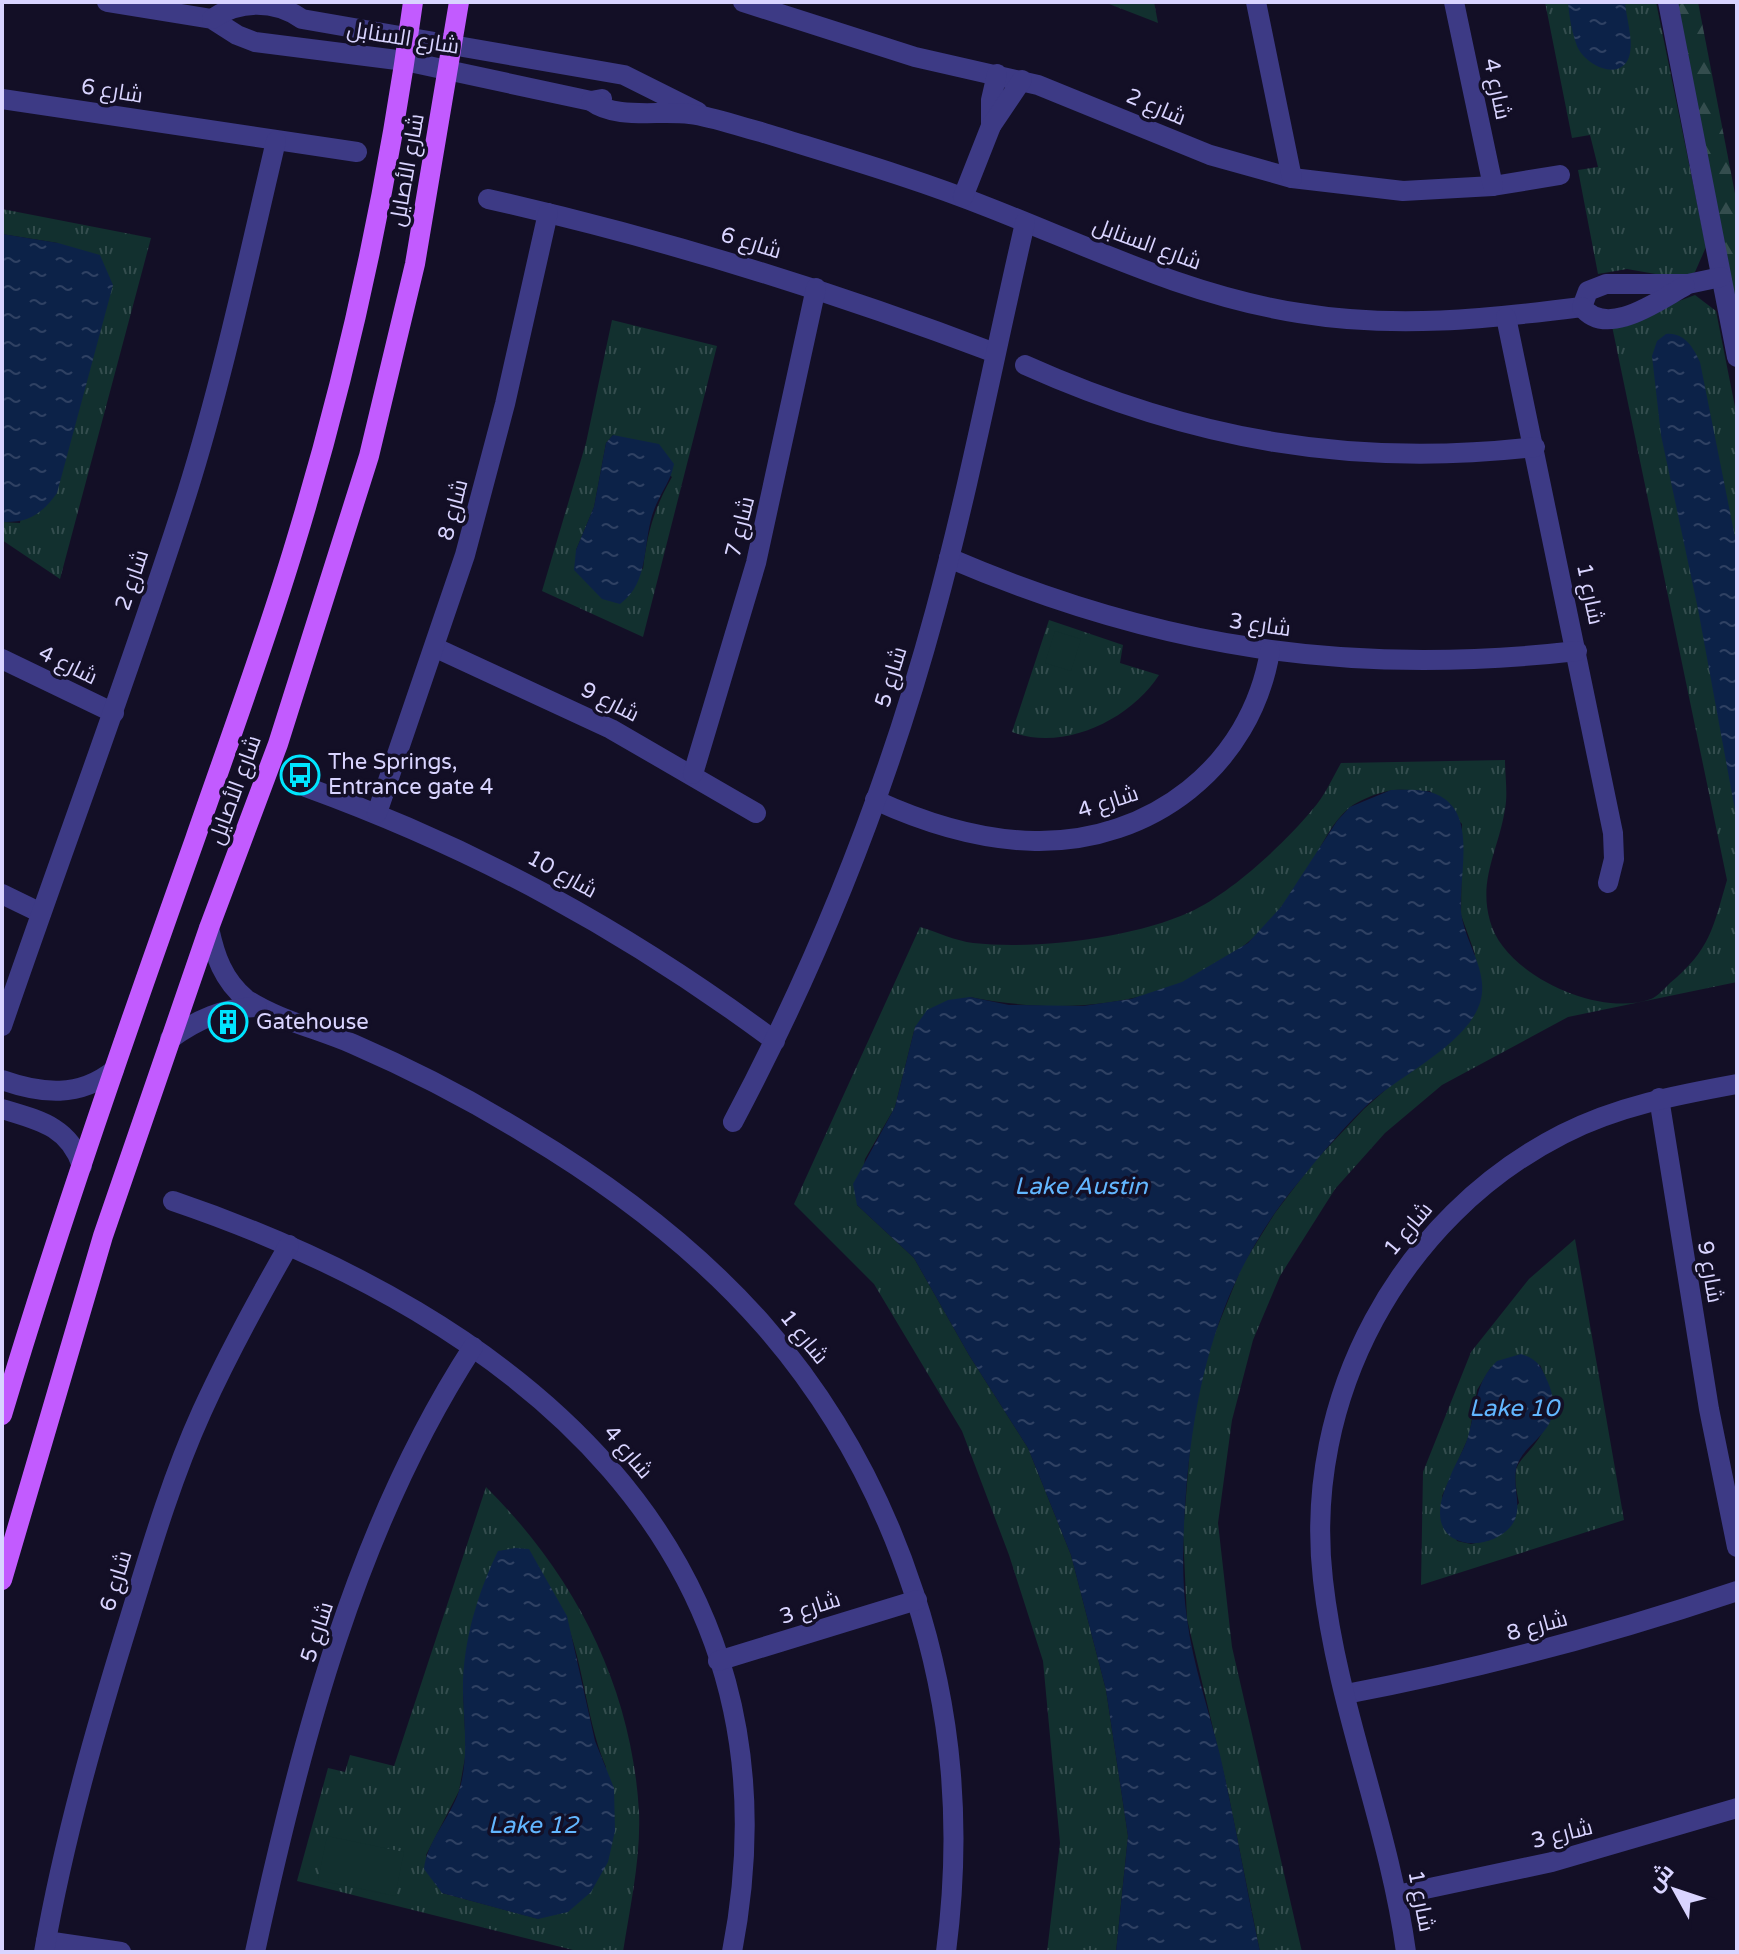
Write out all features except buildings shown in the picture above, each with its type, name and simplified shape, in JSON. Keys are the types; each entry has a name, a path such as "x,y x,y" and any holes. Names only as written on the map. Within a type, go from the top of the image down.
{"main road":[{"name":"شارع الأصايل","path":"2,1415 114,1070 248,693 296,543 338,392 374,240 413,2"},
{"name":"شارع الأصايل","path":"2,1580 89,1281 209,928 278,744 369,456 415,264 459,2"}],"street":[{"name":"شارع السنابل","path":"107,2 280,22 302,19 624,75 713,118 963,197 1175,281 1283,310 1380,322 1506,317 1582,307"},
{"name":"شارع 2","path":"743,2 786,8 915,57 1022,80 1210,155 1292,178 1403,191 1493,186 1560,175"},
{"path":"1256,2 1292,178"},
{"name":"شارع 4","path":"1454,2 1493,186"},
{"path":"1668,2 1737,357"},
{"name":"شارع السنابل","path":"217,16 237,35 255,42 449,69 591,101 616,112 642,111 713,118"},
{"path":"991,126 991,100 997,74"},
{"path":"963,197 991,126 1022,80"},
{"path":"642,111 649,98 649,85"},
{"name":"شارع 6","path":"2,99 357,152"},
{"name":"شارع 2","path":"2,1026 114,713 187,491 221,372 276,141"},
{"name":"شارع 6","path":"488,199 648,238 816,288 995,353"},
{"name":"شارع 8","path":"377,813 436,648 482,496 548,213"},
{"name":"شارع 5","path":"733,1122 775,1041 833,910 875,800 921,663 949,558 1025,223"},
{"name":"شارع السنابل","path":"1582,307 1585,296 1593,288 1630,283 1688,284 1721,277"},
{"path":"1630,283 1640,295 1638,311"},
{"name":"شارع السنابل","path":"1582,307 1594,318 1605,319 1638,311 1688,284"},
{"name":"شارع 7","path":"693,774 756,563 816,288"},
{"name":"شارع 1","path":"1506,317 1613,833 1614,859 1608,883"},
{"path":"1025,365 1140,411 1263,442 1396,455 1535,447"},
{"name":"شارع 3","path":"949,558 1103,616 1208,641 1270,651 1362,661 1446,662 1577,651"},
{"name":"شارع 9","path":"436,648 553,699 693,774 756,813"},
{"name":"شارع 4","path":"875,800 948,828 1004,838 1065,840 1126,826 1191,790 1225,757 1259,696 1270,651"},
{"name":"شارع 4","path":"2,659 114,713"},
{"name":"شارع 10","path":"306,787 377,813 491,863 604,924 705,990 775,1041"},
{"path":"2,894 41,913"},
{"name":"شارع 1","path":"209,928 214,954 227,980 257,1007 365,1049 501,1119 634,1204 694,1254 794,1359 833,1415 867,1473 895,1535 917,1600 942,1695 954,1793 954,1893 946,1952"},
{"name":"شارع 1","path":"170,1039 208,1015 236,1007 257,1007"},
{"path":"2,1068 56,1091"},
{"path":"2,1080 36,1091 56,1091 93,1084 114,1070"},
{"name":"شارع 1","path":"1406,1952 1397,1895 1346,1694 1323,1580 1320,1508 1326,1460 1339,1401 1375,1317 1423,1245 1480,1188 1564,1133 1659,1098 1737,1084"},
{"path":"46,1122 56,1091"},
{"name":"شارع 9","path":"1659,1098 1709,1409 1737,1547"},
{"path":"2,1109 46,1122 65,1135 82,1166"},
{"name":"شارع 4","path":"173,1201 289,1245 374,1286 473,1347 548,1403 625,1484 662,1538 684,1578 718,1661 736,1731 744,1798 743,1873 732,1952"},
{"name":"شارع 6","path":"45,1947 101,1708 166,1503 201,1414 242,1328 289,1245"},
{"name":"شارع 5","path":"255,1952 307,1743 372,1545 418,1438 473,1347"},
{"name":"شارع 8","path":"1346,1694 1449,1674 1534,1653 1737,1591"},
{"name":"شارع 3","path":"718,1661 917,1600"},
{"name":"شارع 3","path":"1397,1895 1552,1862 1737,1808"},
{"path":"45,1947 121,1952"}],"green space":[{"path":"1104,2 1154,2 1158,23 1153,21"},
{"path":"1545,2 1656,2 1706,247 1695,272 1684,279 1627,269 1598,274 1578,170 1598,167 1590,135 1572,138"},
{"path":"1670,2 1698,2 1737,204 1737,357"},
{"path":"2,209 151,238 60,579 2,540 2,522 20,523 58,243 2,234"},
{"path":"1695,295 1716,311 1737,417 1737,982 1568,1017 1442,1085 1385,1133 1335,1189 1280,1276 1253,1340 1232,1420 1218,1523 1232,1647 1302,1952 1260,1952 1227,1787 1187,1619 1183,1533 1192,1422 1207,1353 1242,1266 1275,1213 1313,1163 1364,1109 1401,1076 1475,954 1461,915 1462,824 1430,791 1393,790 1362,800 1337,820 1290,895 1257,935 1217,965 1185,982 1115,1002 1079,1005 1042,1006 970,997 915,1027 895,1107 865,1159 857,1205 914,1258 969,1355 1028,1448 1071,1555 1106,1690 1128,1836 1116,1952 1047,1952 1060,1843 1043,1661 1009,1555 962,1431 874,1284 794,1204 920,927 967,942 1025,945 1084,940 1167,921 1206,904 1271,853 1316,805 1341,763 1505,760 1506,803 1486,891 1490,921 1499,941 1514,959 1557,987 1581,997 1606,1002 1630,1003 1651,999 1694,960 1708,937 1727,880 1612,326"},
{"path":"612,320 717,346 643,637 542,591 586,443","holes":["613,435 672,477 652,522 643,569 576,550 594,507 606,443"]},
{"path":"1049,620 1123,645 1120,663 1159,675 1132,705 1094,728 1053,738 1012,732"},
{"path":"1055,631 1081,639 1071,671 1045,663"},
{"path":"1575,1239 1624,1520 1421,1585 1423,1472 1471,1352 1529,1279","holes":["1540,1365 1550,1399 1548,1420 1517,1468 1519,1503 1490,1540 1471,1544 1457,1541 1442,1496 1469,1436 1477,1390 1491,1367"]},
{"path":"486,1487 518,1521 572,1596 611,1677 625,1721 634,1766 639,1829 623,1952 581,1952 297,1881 328,1768 345,1772 350,1755 394,1766","holes":["553,1596 563,1614 606,1767 539,1919 442,1893 426,1855 459,1791 466,1752 463,1692 472,1622"]},
{"path":"327,1836 404,1852 395,1896 318,1880"}],"water":[{"path":"1568,2 1625,2 1631,47 1626,62 1620,68 1604,69 1581,53 1574,36"},
{"path":"2,234 58,243 100,255 113,285 57,493 34,516 11,522 2,522"},
{"path":"1666,334 1683,338 1700,362 1737,547 1737,821 1698,609 1661,435 1652,356 1657,341"},
{"path":"613,435 659,444 674,464 651,518 637,583 620,604 602,599 574,570 576,550 594,507 606,443"},
{"name":"Lake Austin","path":"1391,790 1416,790 1440,796 1459,817 1463,843 1461,911 1480,971 1482,995 1470,1023 1458,1036 1377,1096 1353,1119 1285,1199 1262,1233 1227,1302 1214,1338 1190,1452 1183,1539 1187,1619 1197,1671 1220,1755 1260,1952 1116,1952 1128,1836 1106,1690 1071,1555 1028,1448 969,1355 914,1258 857,1205 853,1184 895,1107 915,1027 927,1010 948,1000 970,997 1009,1005 1083,1006 1131,999 1182,982 1248,943 1281,907 1337,821 1350,807"},
{"name":"Lake 10","path":"1521,1354 1537,1363 1546,1378 1552,1396 1550,1422 1520,1458 1515,1478 1517,1511 1512,1525 1486,1542 1464,1542 1447,1533 1442,1525 1442,1497 1468,1438 1484,1377 1497,1361"},
{"name":"Lake 12","path":"529,1549 567,1616 595,1741 614,1788 615,1831 608,1862 591,1892 568,1912 538,1919 442,1893 424,1869 429,1849 455,1801 462,1779 465,1742 463,1675 472,1620 498,1551"}],"place":[{"name":"The Springs, Entrance gate 4","path":"300,775"},
{"name":"Gatehouse","path":"228,1022"}]}
